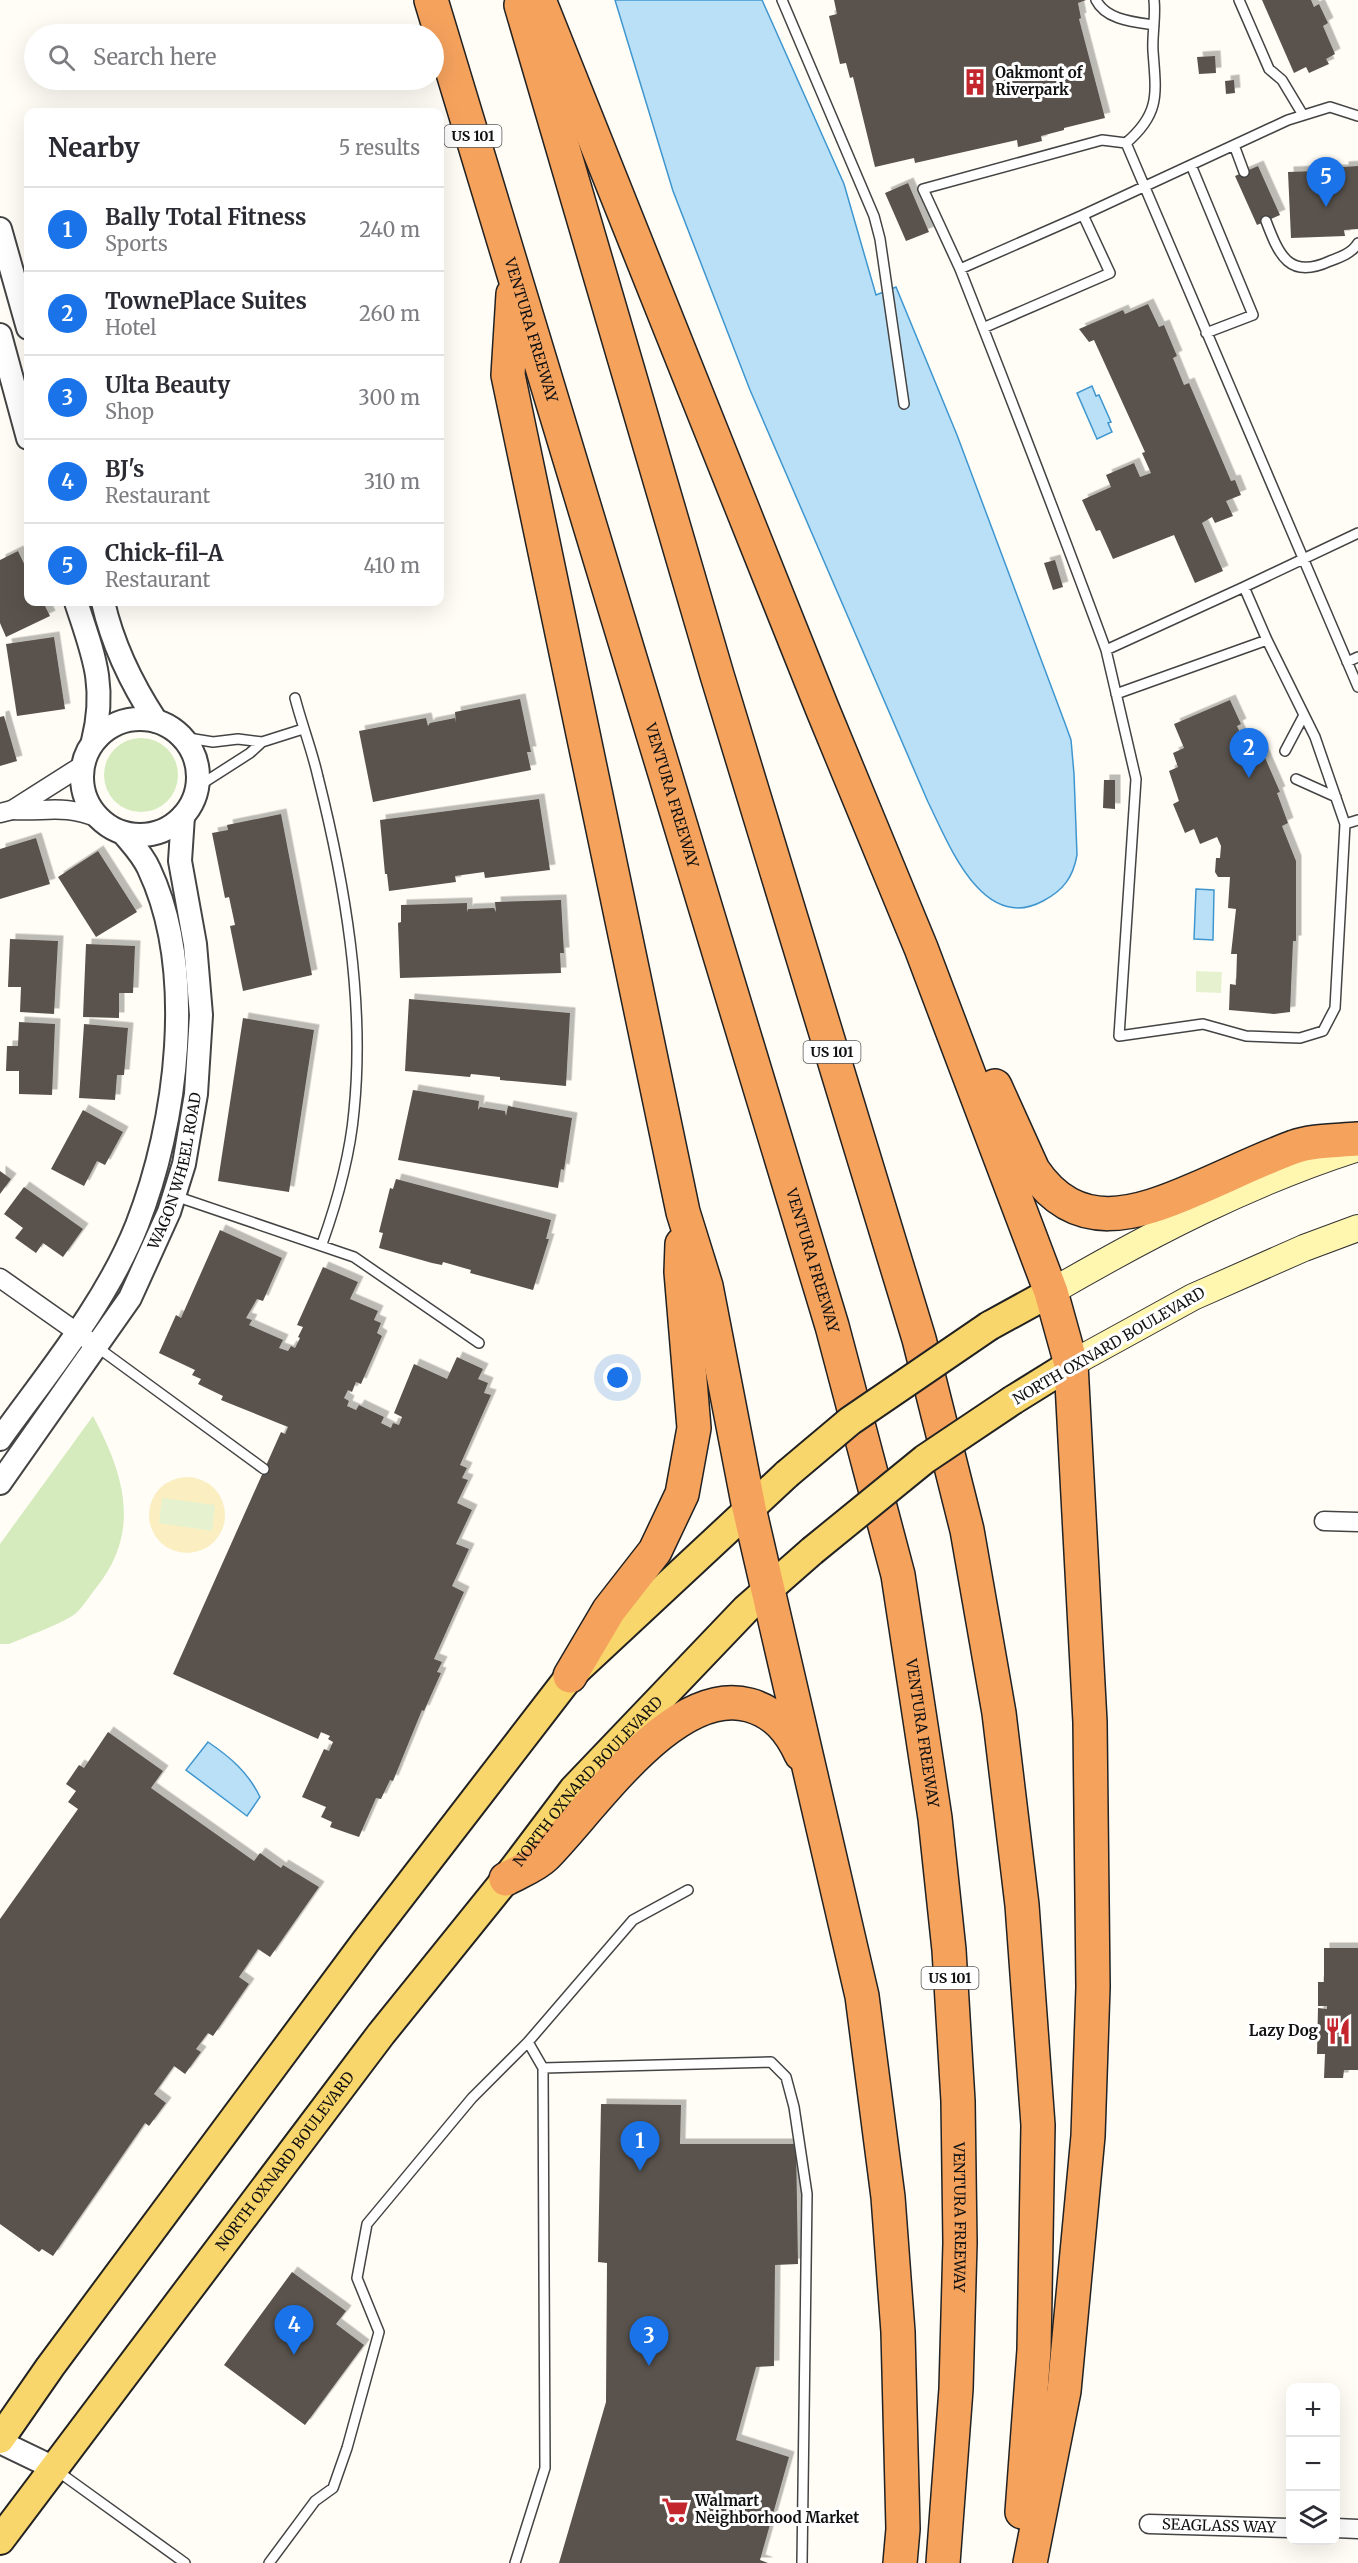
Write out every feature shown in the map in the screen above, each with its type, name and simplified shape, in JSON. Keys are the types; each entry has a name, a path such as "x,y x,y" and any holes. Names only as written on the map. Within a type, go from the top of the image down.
{"highway":[{"name":"VENTURA FREEWAY","path":"431,0 438,24"},
{"name":"US 101","path":"519,0 714,664 919,1339 967,1530 1002,1736 1022,1905 1038,2125 1034,2350 1019,2563"},
{"path":"539,0 822,708 921,948 1051,1292 1071,1364 1090,1722 1093,1987 1088,2136 1064,2391 1030,2563"},
{"name":"VENTURA FREEWAY","path":"444,42 832,1326 898,1575 935,1818 949,1950 958,2101 960,2243 957,2366 943,2563"},
{"path":"514,271 508,375 683,1212 706,1286 750,1508 862,1996 888,2197 898,2332 903,2529 900,2563"},
{"path":"921,948 957,1001 1033,1170 1052,1192 1076,1209 1107,1215 1151,1208 1297,1145 1358,1139"},
{"path":"570,1676 609,1610 655,1551 682,1494 694,1428 681,1272 683,1212"},
{"path":"506,1879 544,1857 623,1769 666,1730 703,1706 736,1701 759,1708 780,1721 796,1743 815,1784"}],"main road":[{"path":"0,2441 50,2367 366,1941 570,1676 787,1474 850,1421 989,1326 1218,1203 1308,1164 1358,1148"},
{"name":"NORTH OXNARD BOULEVARD","path":"0,2540 381,2034 506,1879 574,1789 656,1701 770,1588 926,1459 1071,1364 1193,1297 1304,1248 1358,1228"}],"street":[{"path":"0,229 24,314"},
{"path":"0,335 24,423"},
{"path":"77,606 94,658 100,687 99,716 93,741 82,765 82,784 87,802 98,818"},
{"path":"104,606 130,679 156,721"},
{"path":"6,811 41,812 66,808 98,818 123,832 139,835 156,833 183,816 192,803 197,787 195,760 182,736 156,721 139,718 121,721 106,729 93,741"},
{"path":"6,811 82,765"},
{"name":"WAGON WHEEL ROAD","path":"0,1483 130,1298 151,1256 175,1197 193,1120 201,1042 199,972 180,861 183,816"},
{"name":"WAGON WHEEL ROAD","path":"0,1439 77,1332 109,1282 137,1226 163,1141 174,1063 175,980 166,919 150,870 141,854 123,832"},
{"path":"0,1278 97,1347"},
{"path":"1324,1521 1358,1522"},
{"path":"0,2441 54,2468"},
{"name":"SEAGLASS WAY","path":"1149,2524 1286,2528"},
{"path":"1340,2528 1358,2529"}],"lane":[{"path":"782,0 874,216 880,239 904,404"},
{"path":"1096,0 1099,6 1115,17 1154,24"},
{"path":"1155,0 1153,50 1156,94 1151,113 1141,130 1126,143 1102,140 923,189 960,269 1045,483 1106,650 1137,779 1119,1036 1203,1024 1246,1036 1300,1038 1323,1031 1335,1008 1345,824 1315,737 1267,640 1244,587"},
{"path":"1239,0 1269,69 1282,80 1303,115"},
{"path":"960,269 1303,115 1330,107 1358,116"},
{"path":"1126,143 1358,687"},
{"path":"1234,145 1245,172"},
{"path":"1191,165 1253,315 1206,333"},
{"path":"983,328 1110,273 1083,215"},
{"path":"1266,221 1279,253 1294,266 1319,267 1351,252 1358,243"},
{"path":"1106,650 1358,533"},
{"path":"1116,694 1267,640"},
{"path":"1347,662 1358,657"},
{"path":"295,698 318,776 339,872 355,990 357,1053 350,1138 334,1211 322,1244"},
{"path":"1285,751 1304,715"},
{"path":"182,736 213,742 238,739 262,742 303,729"},
{"path":"197,787 250,753 262,742"},
{"path":"1296,779 1336,797"},
{"path":"1345,824 1358,820"},
{"path":"175,1197 322,1244 368,1265 479,1343"},
{"path":"97,1347 264,1468"},
{"path":"269,2563 315,2501 333,2488 347,2448 379,2332 357,2278 367,2224 472,2098 528,2042 633,1920 688,1890"},
{"path":"515,2563 545,2468 543,2068 528,2042"},
{"path":"543,2068 771,2062 786,2077 794,2107 807,2194 802,2563"},
{"path":"54,2468 185,2563"}],"green space":[{"path":"141,738 162,744 172,754 178,775 172,796 162,806 141,812 120,806 110,796 104,775 110,754 120,744"},
{"path":"1196,971 1222,972 1221,993 1196,992"},
{"path":"93,1416 113,1459 120,1481 123,1524 119,1545 110,1567 76,1613 58,1624 9,1644 0,1644 0,1544"},
{"path":"162,1498 215,1505 212,1531 159,1523"}],"sand":[{"path":"180,1477 194,1477 208,1483 219,1494 225,1508 222,1530 214,1542 194,1553 180,1553 166,1547 155,1536 149,1522 149,1508 155,1494 166,1483"}],"water":[{"path":"615,0 762,0 844,184 876,295 896,287 957,435 1071,740 1077,855 1073,870 1066,882 1057,892 1043,901 1021,908 1002,905 985,895 957,860 928,802 750,390 673,191"},
{"path":"1092,386 1096,396 1099,395 1111,422 1108,423 1112,432 1097,439 1077,393"},
{"path":"1196,889 1214,890 1213,940 1194,939"},
{"path":"208,1742 238,1766 260,1797 247,1816 186,1770"}],"building":[{"name":"Oakmont of Riverpark","path":"834,0 1086,0 1078,3 1081,18 1079,19 1105,118 1064,128 1064,130 1041,136 1042,141 1018,147 1017,140 915,163 914,158 875,167 853,77 850,78 846,63 840,64 829,16 837,14"},
{"path":"1262,0 1311,0 1314,7 1319,4 1328,23 1323,26 1335,54 1326,59 1329,64 1309,73 1306,67 1294,73"},
{"path":"1215,56 1216,73 1199,74 1197,57"},
{"path":"1234,80 1235,93 1226,94 1225,81"},
{"path":"1258,166 1280,215 1257,225 1235,176"},
{"path":"1358,166 1358,229 1344,230 1345,236 1291,238 1288,172 1343,170 1343,167"},
{"path":"908,183 929,232 906,241 885,193"},
{"path":"1148,304 1159,327 1164,325 1177,356 1173,358 1184,385 1189,383 1231,481 1235,480 1241,495 1226,501 1233,516 1215,523 1212,517 1202,523 1223,571 1195,583 1174,535 1113,559 1100,530 1096,531 1082,500 1111,487 1106,475 1134,463 1140,477 1151,473 1142,453 1145,452 1094,340 1089,342 1079,329 1123,310 1125,314"},
{"path":"18,551 24,564 24,606 45,606 50,616 6,637 0,623 0,560"},
{"path":"1055,560 1063,587 1053,590 1044,563"},
{"path":"54,637 65,709 17,716 6,644"},
{"path":"520,699 531,752 527,752 531,770 373,802 359,731 426,718 428,726 430,723 455,718 456,723 455,712"},
{"path":"1230,700 1241,724 1237,726 1243,739 1249,749 1259,744 1280,792 1277,793 1288,823 1282,826 1296,861 1296,941 1293,941 1290,1012 1274,1014 1229,1010 1230,984 1236,985 1237,954 1231,954 1236,909 1228,908 1230,877 1218,877 1215,872 1216,858 1220,858 1221,846 1217,837 1200,844 1194,829 1185,833 1173,804 1179,801 1169,771 1178,767 1173,753 1184,748 1174,724"},
{"path":"4,716 17,761 0,766 0,717"},
{"path":"1104,780 1115,780 1115,809 1103,808"},
{"path":"539,799 550,870 485,878 484,872 455,876 456,882 389,891 387,874 385,874 380,820"},
{"path":"281,814 312,975 243,991 230,926 235,925 229,897 225,898 212,833 228,830 227,825"},
{"path":"36,838 50,884 0,899 0,849"},
{"path":"98,851 137,912 96,937 58,877"},
{"path":"561,900 564,953 560,953 561,973 400,978 398,923 401,922 401,905 467,903 467,912 468,909 494,908 496,912 495,902"},
{"path":"10,939 58,941 54,1014 20,1012 21,987 8,987"},
{"path":"86,944 135,946 133,993 119,993 119,1018 83,1017"},
{"path":"409,999 570,1013 566,1086 500,1080 500,1077 471,1074 470,1077 405,1071"},
{"path":"243,1018 314,1030 289,1192 218,1181"},
{"path":"19,1022 55,1024 52,1095 19,1094 19,1071 6,1071 7,1046 18,1046"},
{"path":"84,1024 128,1028 124,1075 117,1075 115,1100 79,1098"},
{"path":"413,1090 479,1101 478,1110 480,1107 505,1111 506,1116 508,1106 572,1118 564,1170 561,1169 558,1188 398,1160"},
{"path":"83,1110 123,1132 105,1165 97,1161 84,1186 51,1169"},
{"path":"0,1171 11,1179 0,1194"},
{"path":"396,1179 551,1220 546,1239 549,1239 533,1290 470,1273 471,1270 443,1262 442,1265 432,1263 379,1248 383,1233 379,1232 390,1188 393,1189"},
{"path":"24,1187 83,1229 63,1257 43,1243 36,1253 15,1238 23,1228 4,1214"},
{"path":"220,1230 282,1258 263,1301 257,1299 246,1318 252,1320 249,1325 283,1340 279,1348 288,1351 291,1346 295,1348 303,1327 297,1325 323,1267 358,1282 350,1299 378,1311 374,1320 381,1323 377,1333 382,1336 361,1384 356,1382 352,1392 348,1390 344,1398 349,1401 347,1406 356,1410 359,1405 384,1417 381,1423 391,1428 393,1423 399,1425 402,1417 394,1413 414,1364 447,1379 457,1357 483,1369 478,1379 488,1383 484,1393 491,1395 460,1465 467,1468 462,1478 468,1480 457,1503 472,1510 456,1544 469,1549 452,1586 464,1592 434,1659 442,1662 437,1672 441,1673 424,1711 422,1710 393,1781 390,1780 381,1799 376,1798 359,1837 330,1827 332,1822 321,1817 326,1807 302,1797 324,1749 329,1751 333,1742 328,1739 330,1736 321,1732 318,1739 173,1674 281,1432 285,1434 288,1427 221,1400 223,1396 198,1384 201,1379 192,1375 195,1370 159,1353 176,1315 181,1318"},
{"path":"108,1732 163,1771 151,1788 254,1861 260,1853 281,1868 283,1865 319,1887 270,1957 258,1949 239,1977 249,1984 213,2036 208,2033 196,2049 201,2052 185,2074 174,2066 154,2094 166,2103 149,2126 145,2123 53,2256 42,2249 39,2252 0,2224 0,1919 78,1809 68,1802 76,1791 66,1784 79,1765 84,1768"},
{"name":"Lazy Dog","path":"1324,1948 1358,1948 1358,2070 1344,2070 1343,2078 1324,2078 1325,2054 1317,2054 1318,2008 1327,2009 1327,2006 1318,2006 1318,1982 1324,1982"},
{"path":"601,2104 681,2105 680,2144 796,2144 798,2264 775,2265 774,2366 756,2367 736,2440 789,2457 760,2560 768,2563 559,2563 606,2402 607,2263 598,2262"},
{"path":"292,2272 346,2311 336,2324 364,2345 305,2425 224,2365"}],"place":[{"name":"Oakmont of Riverpark","path":"975,82"},
{"name":"Chick-fil-A","path":"1326,207"},
{"name":"TownePlace Suites","path":"1249,778"},
{"name":"Lazy Dog","path":"1338,2031"},
{"name":"Bally Total Fitness","path":"640,2171"},
{"name":"BJ's","path":"294,2355"},
{"name":"Ulta Beauty","path":"649,2366"},
{"name":"Walmart Neighborhood Market","path":"675,2510"}]}
